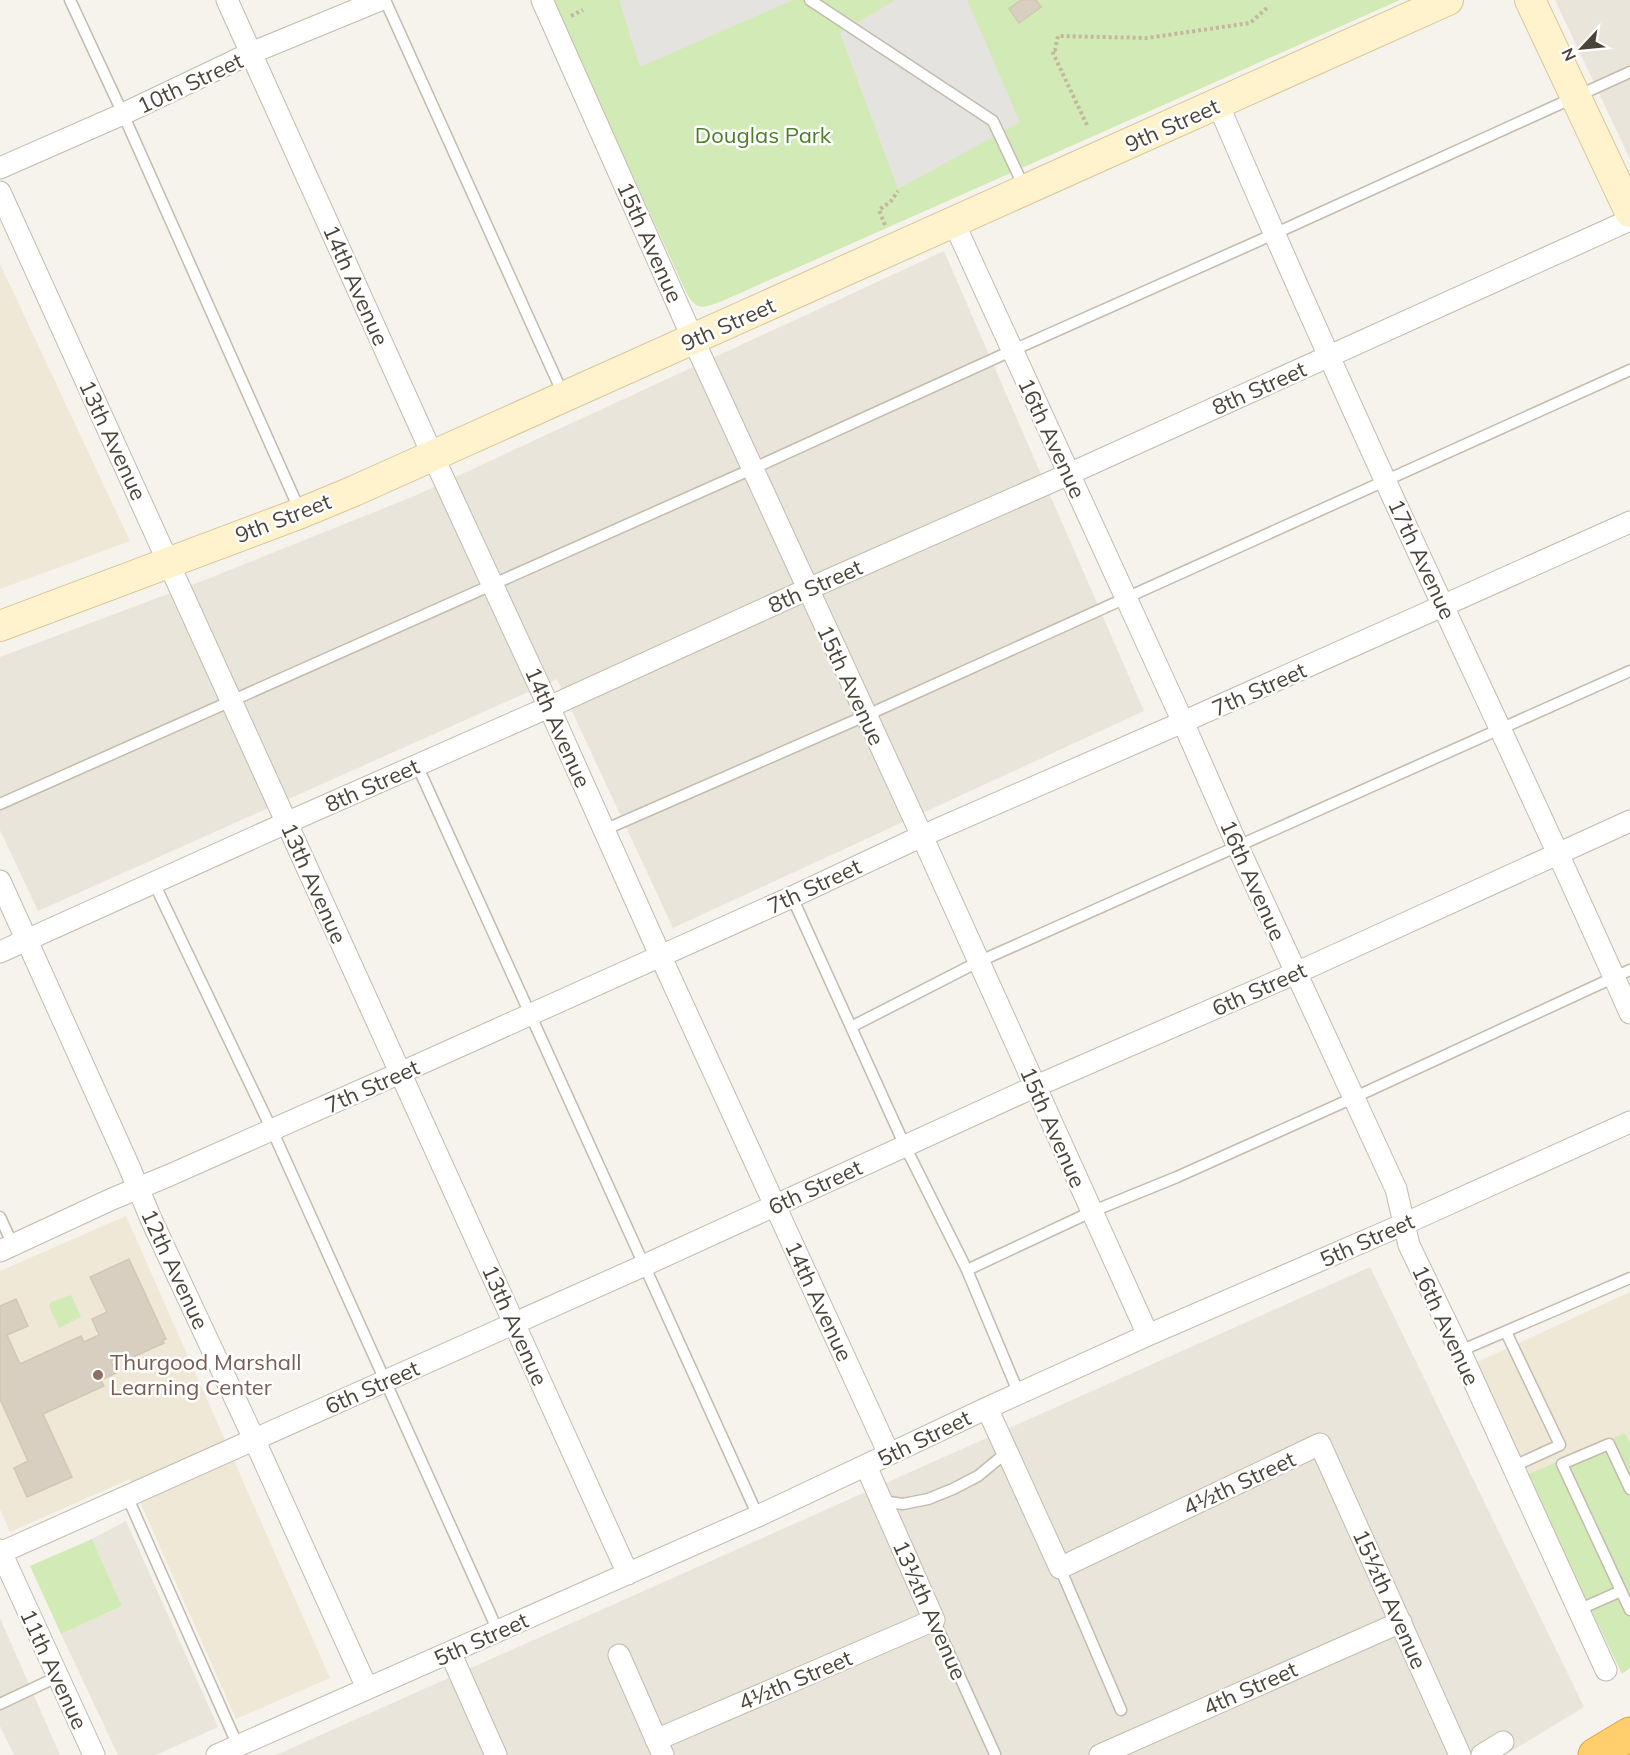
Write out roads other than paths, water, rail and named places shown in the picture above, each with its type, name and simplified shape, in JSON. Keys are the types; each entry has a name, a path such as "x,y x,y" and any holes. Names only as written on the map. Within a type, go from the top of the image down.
{"highway":[{"path":"1595,1755 1630,1734"},
{"path":"1611,1755 1630,1746"}],"street":[{"name":"14th Avenue","path":"227,0 889,1454"},
{"name":"10th Street","path":"0,168 123,114 251,53 382,0"},
{"name":"15th Avenue","path":"542,0 752,469 922,836 1034,1088 1148,1335"},
{"name":"9th Street","path":"0,626 168,561 301,513 433,456 1448,0"},
{"path":"1530,0 1630,212"},
{"name":"17th Avenue","path":"1218,104 1385,480 1559,853 1622,974 1630,1013"},
{"name":"13th Avenue","path":"0,192 628,1574"},
{"name":"8th Street","path":"0,952 1069,474 1630,220"},
{"name":"16th Avenue","path":"954,223 1396,1190 1408,1245 1460,1352 1606,1670"},
{"name":"7th Street","path":"6,1248 792,897 922,836 1630,522"},
{"name":"6th Street","path":"0,1552 645,1265 1034,1088 1296,973 1630,820"},
{"name":"12th Avenue","path":"0,881 367,1688"},
{"name":"5th Street","path":"217,1755 758,1516 1148,1335 1404,1224 1630,1122"},
{"path":"987,1408 1060,1568"},
{"name":"4½th Street","path":"1060,1568 1320,1444"},
{"name":"15½th Avenue","path":"1320,1444 1460,1755"},
{"name":"13½th Avenue","path":"866,1466 934,1620"},
{"name":"11th Avenue","path":"0,1552 94,1755"},
{"name":"4½th Street","path":"659,1748 934,1620"},
{"name":"4th Street","path":"1100,1755 1401,1622"},
{"path":"450,1653 496,1755"},
{"path":"619,1655 659,1748"},
{"path":"1482,1755 1503,1742"}],"lane":[{"path":"70,0 301,513"},
{"path":"382,0 564,397"},
{"path":"810,0 993,121 1025,190"},
{"path":"0,804 752,469 1630,72"},
{"path":"604,830 865,716 1630,370"},
{"path":"851,1027 978,962 1630,671"},
{"path":"417,765 758,1516"},
{"path":"154,883 272,1130 498,1631"},
{"path":"792,897 905,1146 967,1269 1019,1394"},
{"path":"967,1269 1091,1212 1177,1177 1353,1098 1622,974"},
{"path":"0,1217 6,1248"},
{"path":"1460,1352 1630,1278"},
{"path":"1506,1332 1560,1445 1512,1467"},
{"path":"1630,1489 1609,1444 1562,1464 1630,1610"},
{"path":"881,1501 903,1504 928,1499 978,1476 1007,1452"},
{"path":"127,1496 238,1746"},
{"path":"1060,1568 1122,1710"},
{"path":"1578,1611 1621,1591"},
{"name":"13½th Avenue","path":"934,1620 995,1754"},
{"path":"0,1704 57,1677"}],"place":[{"name":"Thurgood Marshall Learning Center","path":"98,1375"}],"park label":[{"name":"Douglas Park","path":"763,135"}]}
